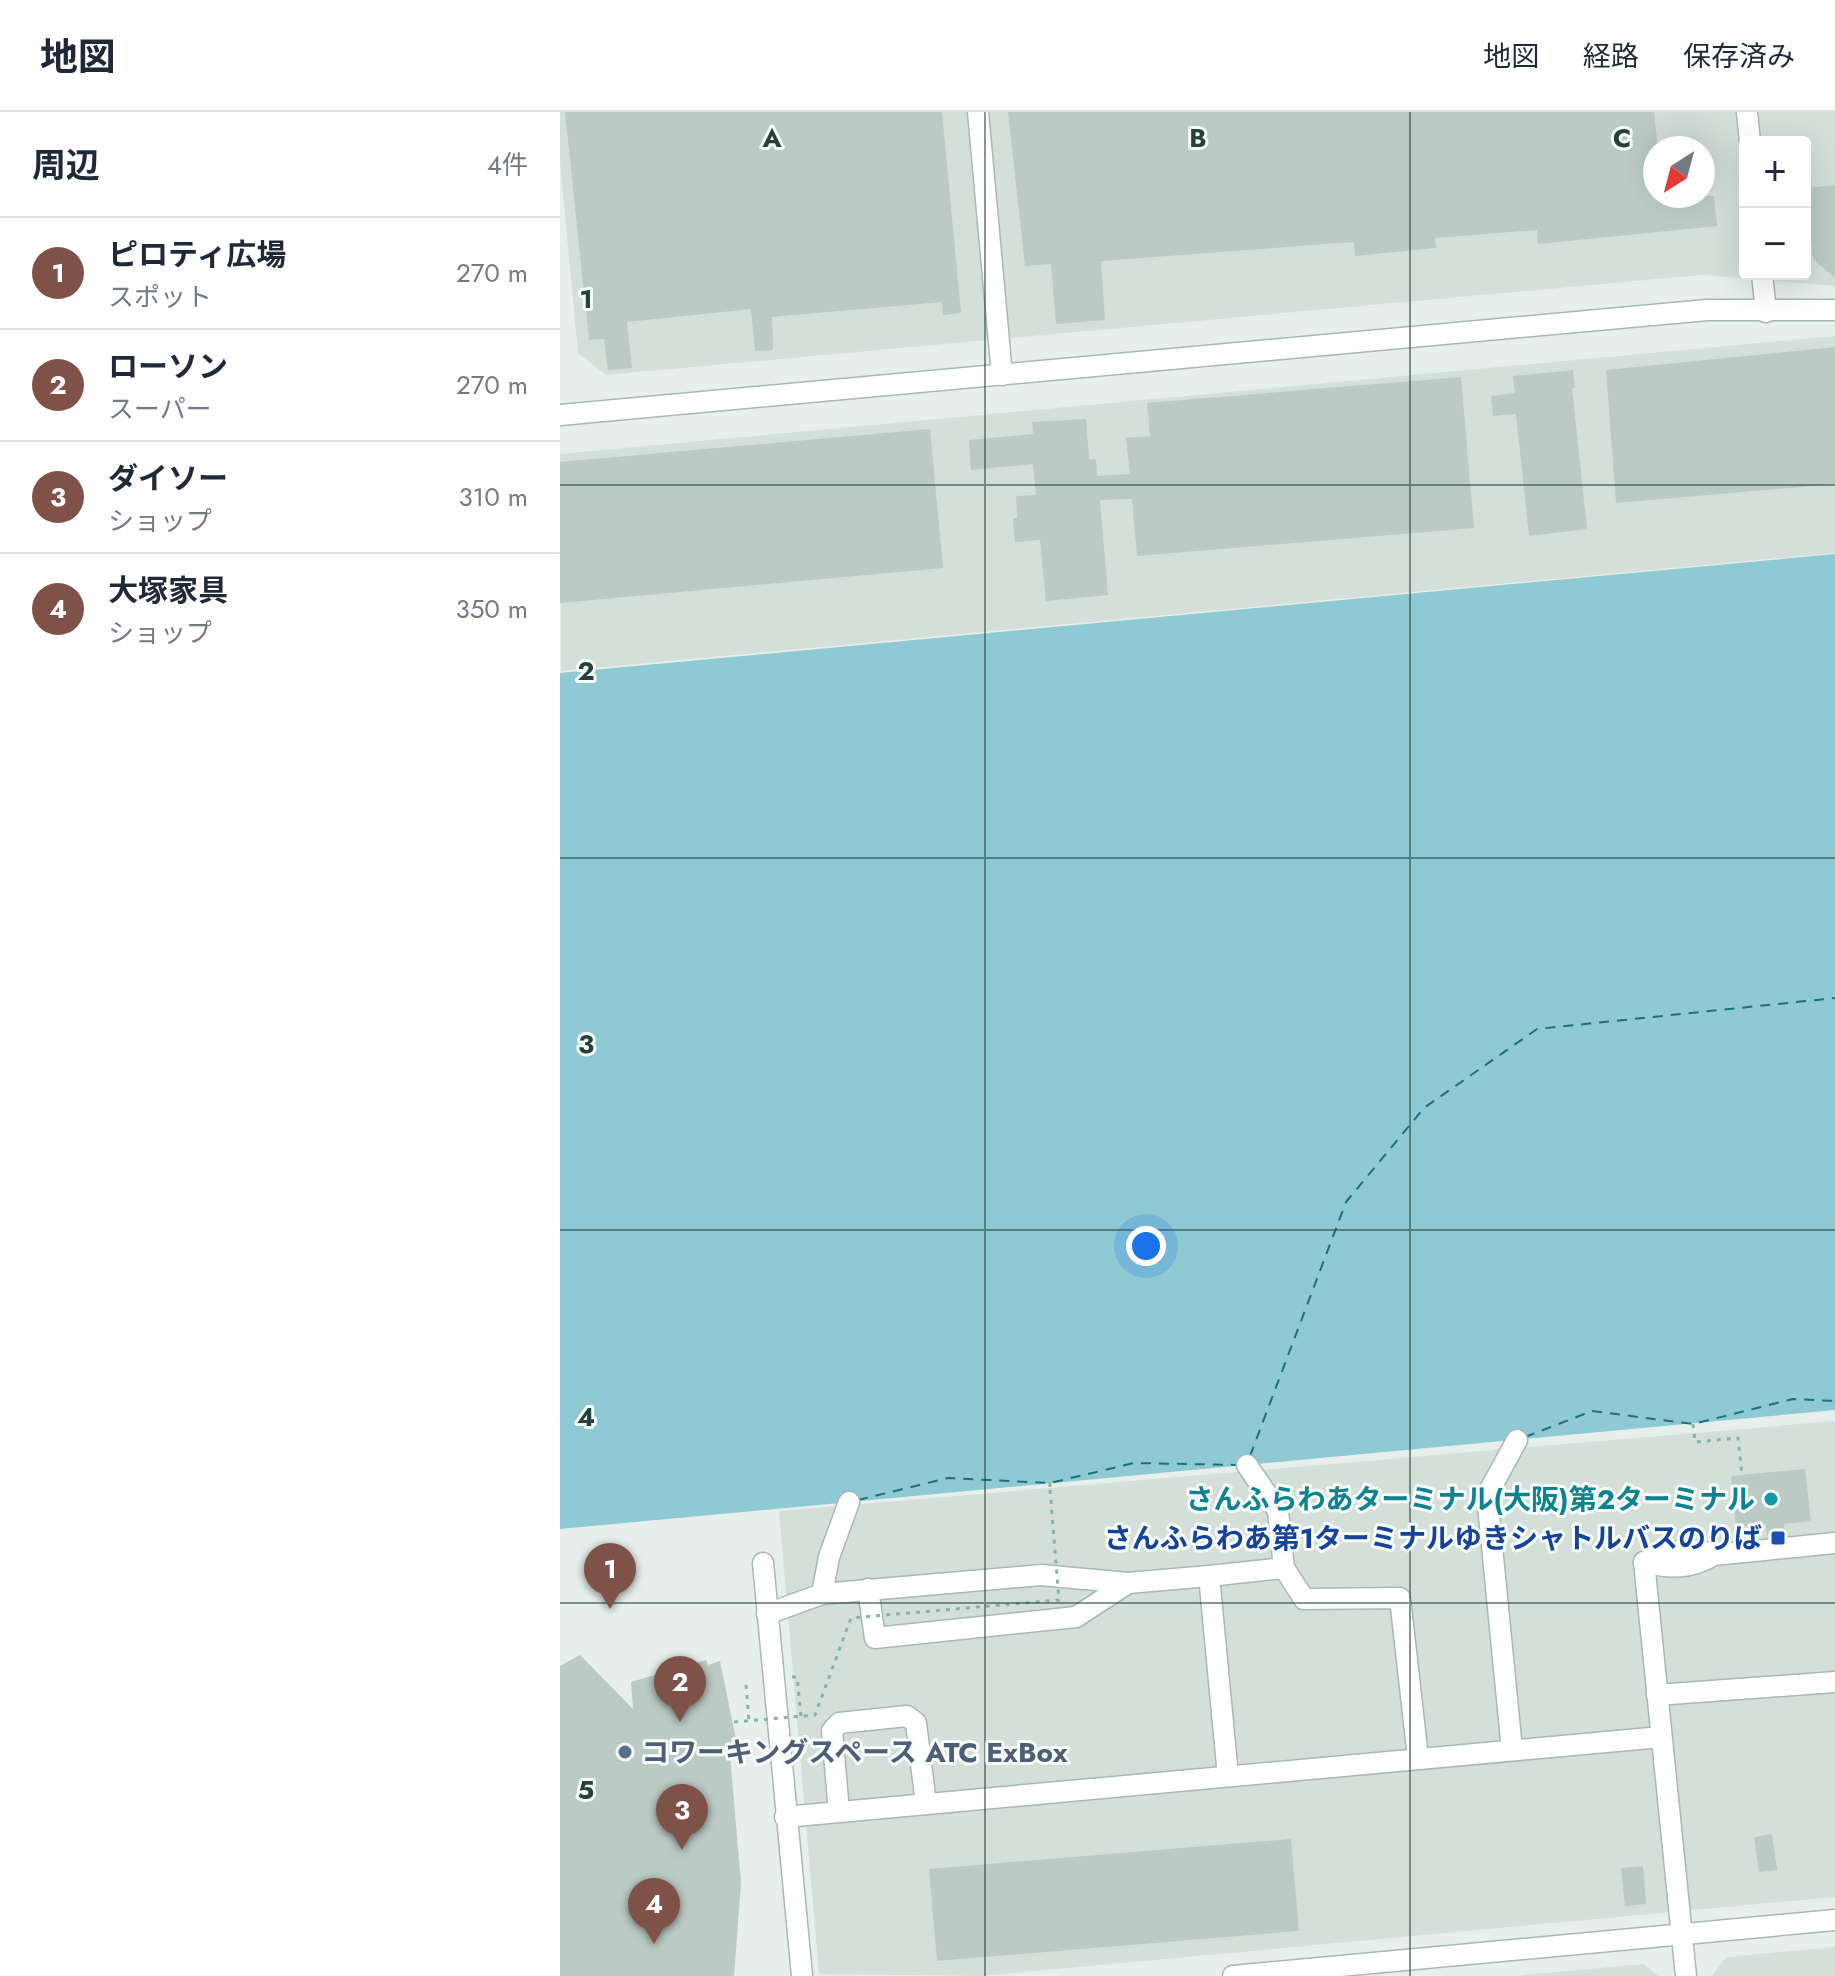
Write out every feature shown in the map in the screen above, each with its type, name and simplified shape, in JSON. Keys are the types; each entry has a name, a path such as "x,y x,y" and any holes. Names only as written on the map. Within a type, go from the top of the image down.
{"street":[{"path":"978,112 1002,375"},
{"path":"1747,112 1749,136"},
{"path":"1763,280 1766,312"},
{"path":"560,415 1707,310 1835,310"},
{"path":"1512,1750 1487,1495 1517,1440"},
{"path":"1247,1465 1278,1511 1284,1568 1304,1599 1400,1598 1418,1758"},
{"path":"822,1594 829,1557 849,1502"},
{"path":"1686,1976 1644,1562 1664,1553 1696,1549 1714,1555 1835,1543"},
{"path":"763,1563 802,1976"},
{"path":"767,1614 822,1594 868,1589 1041,1575 1128,1583 1284,1568"},
{"path":"1209,1576 1228,1776"},
{"path":"868,1589 875,1638 1076,1617 1128,1583"},
{"path":"1657,1695 1835,1682"},
{"path":"839,1812 832,1731 839,1723 907,1716 916,1723 926,1804"},
{"path":"785,1817 1661,1737"},
{"path":"1233,1976 1835,1920"}],"path":[{"path":"1693,1424 1695,1442 1738,1438 1742,1475"},
{"path":"734,1722 815,1715 851,1618 1059,1600 1050,1483"},
{"path":"788,1677 797,1677 801,1716"},
{"path":"746,1685 749,1721"}],"shaded area":[{"path":"560,112 1835,112 1835,286 1762,280 1811,280 1811,136 1739,136 1739,278 1701,275 606,375 578,353 560,162"},
{"path":"1835,336 1835,553 561,671 560,454"},
{"path":"1835,1421 1835,1897 982,1976 819,1974 779,1511"},
{"path":"1835,1947 1835,1976 1712,1976 1726,1957"},
{"path":"1644,1964 1658,1976 1514,1976"}],"water":[{"path":"1835,554 1835,1410 560,1529 560,673"}],"building":[{"path":"565,112 942,112 961,313 943,315 942,302 772,317 773,350 755,351 751,309 627,322 632,368 608,370 604,339 589,340"},
{"path":"1008,112 1654,112 1657,136 1643,136 1643,208 1715,206 1717,226 1538,244 1537,230 1435,238 1436,248 1355,256 1354,242 1101,261 1105,320 1056,324 1051,264 1025,266"},
{"path":"1835,185 1835,278 1813,259 1811,187"},
{"path":"1835,347 1835,484 1616,503 1606,370"},
{"path":"1573,370 1575,388 1572,388 1587,529 1529,536 1516,414 1493,416 1491,396 1515,393 1513,376"},
{"path":"1461,377 1474,528 1137,556 1132,499 1100,500 1108,595 1046,601 1040,540 1015,542 1013,518 1017,518 1016,496 1036,495 1033,464 971,470 969,440 1033,434 1032,422 1086,419 1089,459 1096,459 1097,476 1130,474 1126,438 1150,436 1147,403"},
{"path":"930,429 943,568 560,603 560,462"},
{"name":"さんふらわあターミナル(大阪)第2ターミナル","path":"1805,1469 1811,1521 1784,1524 1785,1534 1767,1536 1766,1524 1736,1527 1731,1476"},
{"path":"580,1655 633,1709 631,1682 706,1660 708,1665 720,1661 739,1754 730,1755 741,1883 734,1976 560,1976 560,1666"},
{"path":"1772,1834 1777,1870 1759,1872 1754,1837"},
{"path":"1291,1839 1299,1931 937,1961 929,1869"},
{"path":"1643,1866 1646,1904 1625,1906 1621,1868"}],"ferry route":[{"path":"1250,1456 1346,1202 1424,1108 1537,1029 1835,998"},
{"path":"1525,1437 1592,1411 1693,1424 1793,1399 1835,1401"},
{"path":"858,1500 948,1478 1050,1483 1134,1463 1238,1465"}],"place":[{"name":"さんふらわあターミナル(大阪)第2ターミナル","path":"1771,1499"},
{"name":"さんふらわあ第1ターミナルゆきシャトルバスのりば","path":"1778,1538"},
{"name":"ピロティ広場","path":"610,1609"},
{"name":"ローソン","path":"680,1722"},
{"name":"コワーキングスペース ATC ExBox","path":"625,1752"},
{"name":"ダイソー","path":"682,1850"},
{"name":"大塚家具","path":"654,1944"}]}
